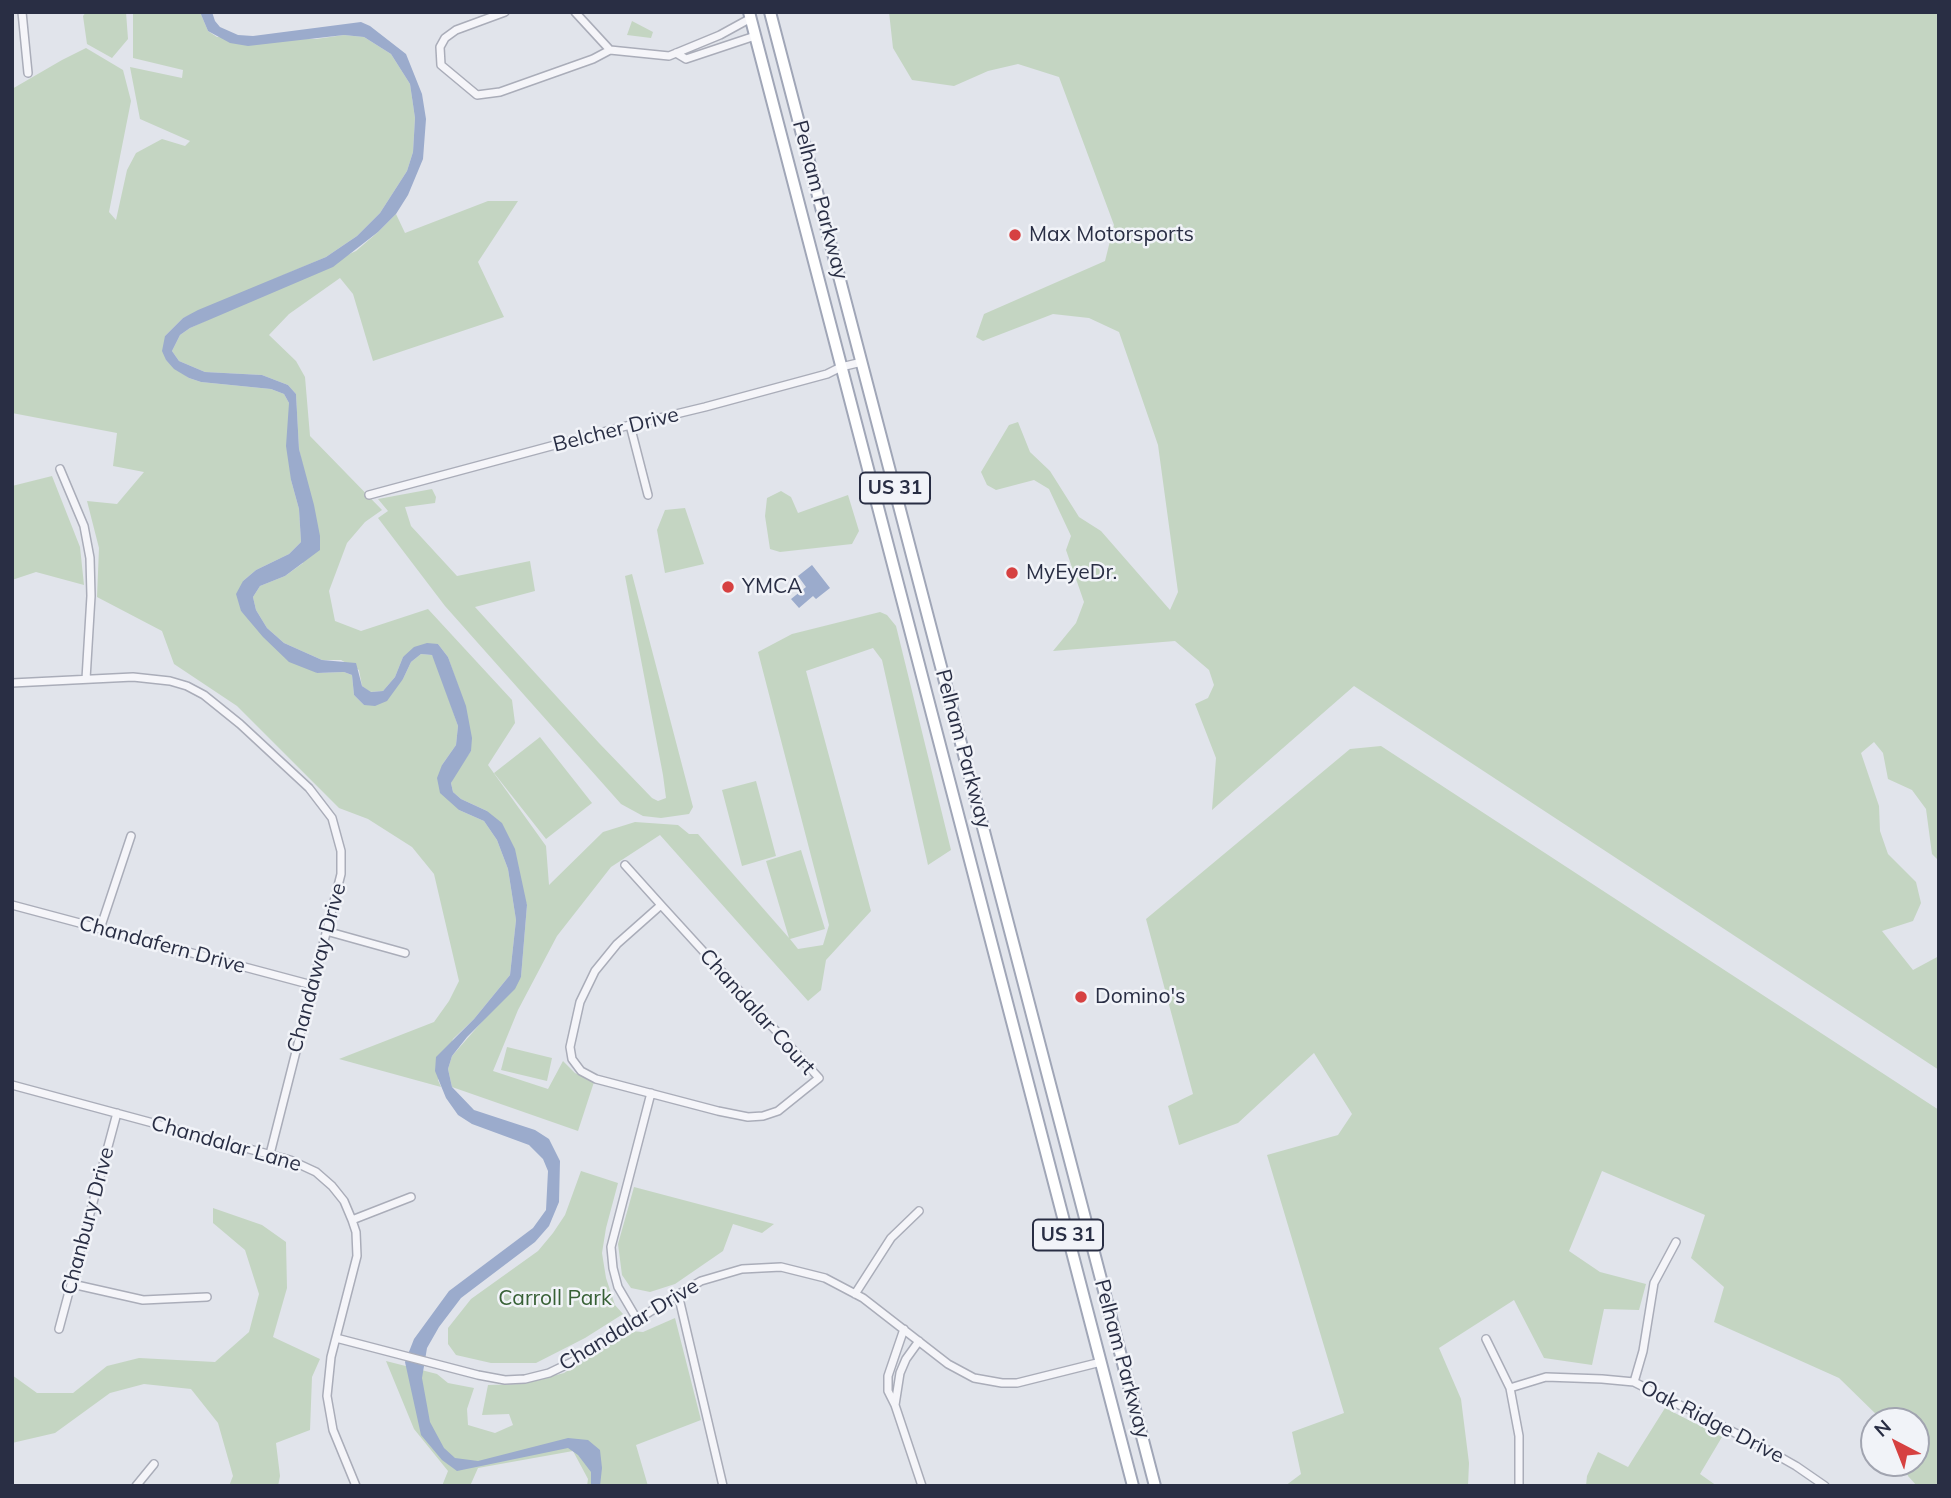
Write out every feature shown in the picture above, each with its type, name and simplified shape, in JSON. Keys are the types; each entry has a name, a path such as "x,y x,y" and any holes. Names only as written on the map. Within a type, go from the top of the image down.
{"main road":[{"path":"750,15 770,12"},
{"name":"Pelham Parkway","path":"770,12 1155,1486"},
{"name":"Pelham Parkway","path":"750,15 1133,1486"},
{"path":"808,239 829,234"},
{"path":"824,299 845,295"},
{"path":"853,413 875,409"},
{"path":"900,595 920,583"},
{"path":"971,862 991,856"},
{"path":"1003,985 1023,979"},
{"path":"1032,1099 1052,1093"},
{"path":"1087,1310 1107,1303"},
{"path":"1101,1362 1121,1356"}],"street":[{"path":"22,12 28,73"},
{"path":"505,12 456,30 445,38 440,47 441,65 477,95 500,92 593,59 610,50 669,56 720,35 750,15"},
{"path":"575,12 610,50"},
{"path":"676,53 686,59 755,36"},
{"name":"Belcher Drive","path":"369,495 698,409 862,362"},
{"path":"630,425 648,495"},
{"path":"60,469 85,526 90,558 91,596 86,679"},
{"name":"Chandaway Drive","path":"12,683 133,677 170,681 187,686 224,710 317,797 336,828 341,851 341,874 270,1154"},
{"path":"100,929 131,836"},
{"name":"Chandalar Court","path":"625,865 819,1078 784,1107 756,1117 718,1111 588,1075 572,1059 570,1047 580,1002 595,971 617,944 661,905"},
{"name":"Chandafern Drive","path":"12,905 312,985"},
{"path":"326,931 405,953"},
{"name":"Chandalar Lane","path":"12,1085 270,1154 310,1168 324,1178 344,1201 356,1232 357,1256 328,1374 327,1396 336,1440 356,1486"},
{"path":"638,1321 618,1287 611,1247 652,1093"},
{"name":"Chanbury Drive","path":"59,1329 117,1113"},
{"path":"352,1220 411,1197"},
{"path":"855,1294 891,1238 919,1211"},
{"path":"1634,1382 1643,1351 1654,1283 1676,1242"},
{"name":"Chandalar Drive","path":"336,1338 505,1380 533,1377 560,1368 678,1294 715,1276 742,1269 772,1267 809,1272 835,1282 967,1375 1002,1384 1101,1362"},
{"path":"72,1284 143,1300 207,1297"},
{"path":"678,1294 723,1486"},
{"path":"904,1329 888,1376 888,1391 922,1486"},
{"path":"1486,1339 1510,1388 1519,1436 1520,1486"},
{"path":"895,1405 900,1373 919,1341"},
{"name":"Oak Ridge Drive","path":"1510,1388 1546,1377 1634,1382 1759,1445 1825,1486"},
{"path":"136,1486 153,1464"}],"green space":[{"path":"86,12 126,12 128,39 112,58 87,44 83,16"},
{"path":"133,12 200,12 208,31 217,37 364,37 391,54 410,84 415,118 413,152 407,171 380,213 357,236 326,257 183,318 165,336 166,360 189,378 201,382 271,389 284,394 289,403 291,480 299,509 301,542 289,554 256,570 243,581 241,611 317,673 344,672 352,675 354,695 364,705 403,679 411,662 421,654 432,655 436,662 458,726 456,745 442,765 459,810 484,821 497,840 508,869 516,920 510,975 474,1019 453,1039 438,1080 441,1087 339,1059 434,1022 449,1001 459,981 434,874 412,847 368,819 339,808 237,706 174,664 162,631 97,597 99,548 87,501 117,504 144,472 113,466 117,433 12,413 12,89 86,48 123,70 131,101 109,212 116,220 127,170 136,153 162,139 185,146 190,141 140,119 130,67 182,78 183,70 133,58"},
{"path":"889,12 1939,12 1939,861 1932,854 1926,809 1912,790 1888,779 1883,753 1874,742 1861,753 1879,806 1880,831 1888,854 1916,882 1921,903 1913,921 1882,931 1913,970 1939,956 1939,1070 1354,686 1212,810 1216,758 1195,704 1208,698 1214,685 1209,670 1175,641 1053,651 1076,623 1084,602 1066,550 1071,536 1049,489 1034,480 996,490 987,485 981,472 1009,425 1018,422 1030,452 1050,471 1079,517 1101,531 1170,610 1178,592 1158,445 1119,332 1089,318 1053,314 983,341 976,337 984,314 1105,261 1114,225 1059,77 1018,64 988,71 954,86 912,80 893,48"},
{"path":"632,21 653,32 651,38 627,35"},
{"path":"488,201 518,201 478,262 504,317 373,361 353,294 340,278 289,314 269,335 296,361 305,377 310,436 382,510 365,522 347,543 329,591 335,621 361,631 428,609 512,700 515,723 488,765 546,846 549,885 603,832 635,822 678,825 689,834 698,834 789,938 766,861 801,850 825,929 790,939 798,949 823,945 829,925 758,652 792,634 880,612 887,615 896,626 951,850 928,865 882,660 873,648 806,671 871,911 826,960 821,990 808,1001 660,835 611,867 557,936 518,1010 493,1071 548,1089 563,1061 575,1073 594,1082 578,1131 452,1087 448,1069 452,1056 521,977 527,905 487,811 461,799 453,792 451,783 455,773 471,751 465,706 448,657 438,644 403,657 395,677 383,691 370,692 362,686 359,670 341,660 322,660 284,643 267,628 256,610 253,597 260,586 285,576 303,563 304,472 299,449 296,394 288,385 262,375 205,372 179,361 172,351 180,335 190,328 356,251 396,214 405,233"},
{"path":"52,476 80,547 84,585 36,572 12,580 12,486"},
{"path":"432,489 436,497 435,503 405,507 411,526 457,576 530,561 535,591 475,607 599,743 658,801 666,798 625,576 632,574 693,807 689,814 661,818 643,816 621,804 445,606 378,518 388,511 378,499"},
{"path":"781,491 791,497 798,513 848,495 859,531 852,544 780,552 770,549 765,516 767,498"},
{"path":"685,508 704,564 665,573 657,530 665,510"},
{"path":"540,737 592,803 546,839 494,773"},
{"path":"1381,746 1939,1110 1939,1486 1917,1486 1909,1477 1930,1477 1930,1407 1869,1407 1839,1378 1714,1322 1724,1287 1691,1258 1705,1215 1602,1171 1569,1251 1600,1272 1646,1284 1639,1310 1604,1309 1592,1365 1544,1358 1514,1300 1439,1348 1461,1399 1469,1463 1468,1486 1285,1486 1301,1474 1292,1432 1344,1413 1267,1155 1338,1135 1352,1114 1314,1053 1238,1123 1179,1145 1168,1106 1193,1094 1146,919 1350,749"},
{"path":"756,781 776,856 742,866 722,790"},
{"path":"507,1047 552,1058 547,1081 501,1070"},
{"name":"Carroll Park","path":"581,1171 618,1183 602,1253 606,1278 615,1305 623,1314 585,1338 536,1363 491,1363 456,1355 448,1344 448,1328 471,1299 538,1251 565,1215"},
{"path":"634,1187 774,1224 762,1233 733,1224 723,1251 675,1284 650,1292 631,1288 622,1275 618,1244"},
{"path":"213,1208 262,1225 286,1242 287,1288 273,1337 320,1359 312,1377 310,1430 276,1443 280,1476 278,1486 229,1486 233,1476 218,1423 191,1389 144,1384 110,1393 55,1433 12,1443 12,1375 37,1393 73,1393 107,1366 139,1358 215,1362 249,1332 259,1294 245,1250 213,1223"},
{"path":"675,1318 701,1420 636,1445 648,1486 587,1486 588,1479 573,1451 478,1468 470,1486 442,1486 448,1471 414,1429 386,1361 437,1374 448,1383 474,1388 467,1409 468,1425 495,1433 513,1425 509,1414 482,1415 488,1385 522,1384 564,1373 631,1331 643,1332"},
{"path":"1665,1408 1722,1437 1700,1474 1717,1486 1586,1486 1587,1476 1598,1452 1628,1467"}],"water":[{"path":"200,12 212,12 220,27 238,35 253,36 361,22 406,54 422,94 426,119 423,159 408,195 396,214 378,232 333,267 190,328 180,335 172,351 179,361 205,372 262,375 288,385 296,394 299,449 314,505 320,550 285,576 260,586 253,597 256,610 267,628 284,643 322,660 356,663 362,686 371,692 383,691 395,677 403,657 414,647 427,643 438,644 448,657 466,706 472,738 471,751 451,783 453,792 461,799 487,811 502,823 515,849 527,905 521,977 515,989 452,1056 448,1069 452,1087 474,1110 535,1130 549,1139 560,1161 559,1202 549,1226 535,1242 461,1298 427,1348 422,1378 430,1422 444,1448 455,1458 478,1461 568,1438 588,1440 600,1450 600,1486 591,1486 591,1472 578,1455 568,1448 457,1471 442,1460 421,1435 405,1362 414,1339 449,1291 533,1228 546,1210 548,1171 543,1159 529,1145 472,1124 458,1115 446,1098 435,1071 436,1057 474,1019 510,975 516,920 508,869 497,840 484,821 459,810 440,793 437,778 442,765 456,745 458,726 432,655 421,654 411,662 387,701 375,706 364,705 354,695 352,675 344,672 317,673 289,662 241,611 236,594 243,581 256,570 289,554 301,542 299,509 286,446 289,403 284,394 271,389 201,382 189,378 174,369 162,351 165,336 183,318 326,257 357,236 380,213 407,171 413,152 415,118 410,84 391,54 364,37 344,35 248,46 230,43 208,31"},
{"path":"812,565 830,588 816,599 813,596 799,608 791,599 806,587 798,576"}],"place":[{"name":"Max Motorsports","path":"1015,235"},
{"name":"MyEyeDr.","path":"1012,573"},
{"name":"YMCA","path":"728,587"},
{"name":"Domino's","path":"1081,997"}]}
